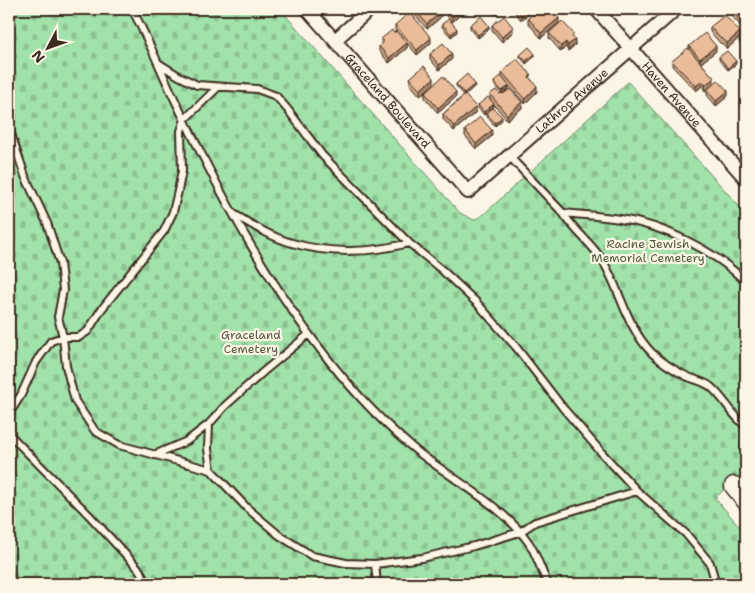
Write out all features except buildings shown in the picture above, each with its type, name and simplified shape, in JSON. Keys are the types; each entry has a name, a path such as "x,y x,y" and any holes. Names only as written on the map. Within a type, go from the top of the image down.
{"street":[{"name":"Graceland Boulevard","path":"307,9 468,192"},
{"path":"335,40 370,9"},
{"name":"Haven Avenue","path":"596,9 746,179"},
{"name":"Lathrop Avenue","path":"468,192 676,9"},
{"path":"734,486 746,501"}],"lane":[{"path":"132,9 185,119 256,256 309,334 332,364 379,416 413,448 495,509 520,532 530,544 548,584"},
{"path":"158,63 197,86 230,86 257,89 276,96 322,155 409,243 442,270 477,303 516,346 563,408 637,490 686,534 710,563 716,584"},
{"path":"9,414 21,395 36,362 51,341 63,337 78,337 88,331 164,230 173,212 182,171 181,131 185,119 218,87"},
{"path":"9,128 26,176 47,223 60,263 62,290 58,317 63,337 66,366 75,401 96,431 119,445 212,470 254,513 279,535 312,556 346,564 375,564 422,558 474,546 520,532 535,522 604,502 637,490"},
{"path":"510,156 563,213 568,222 595,249 605,263 631,324 651,353 687,377 708,384 722,396 739,421 746,426"},
{"path":"563,213 621,219 647,225 676,236 710,253 734,270 746,282"},
{"path":"234,214 261,230 290,243 312,248 352,252 386,250 409,243"},
{"path":"154,455 187,441 209,424 225,406 262,372 309,334"},
{"path":"209,424 208,449 212,470"},
{"path":"9,434 88,514 138,568 148,584"},
{"path":"375,564 377,584"}],"green space":[{"name":"Graceland Cemetery","path":"9,9 280,9 460,213 474,220 484,214 628,82 746,214 746,470 715,498 746,534 746,584 9,584"}],"park label":[{"name":"Racine Jewish Memorial Cemetery","path":"648,251"}]}
